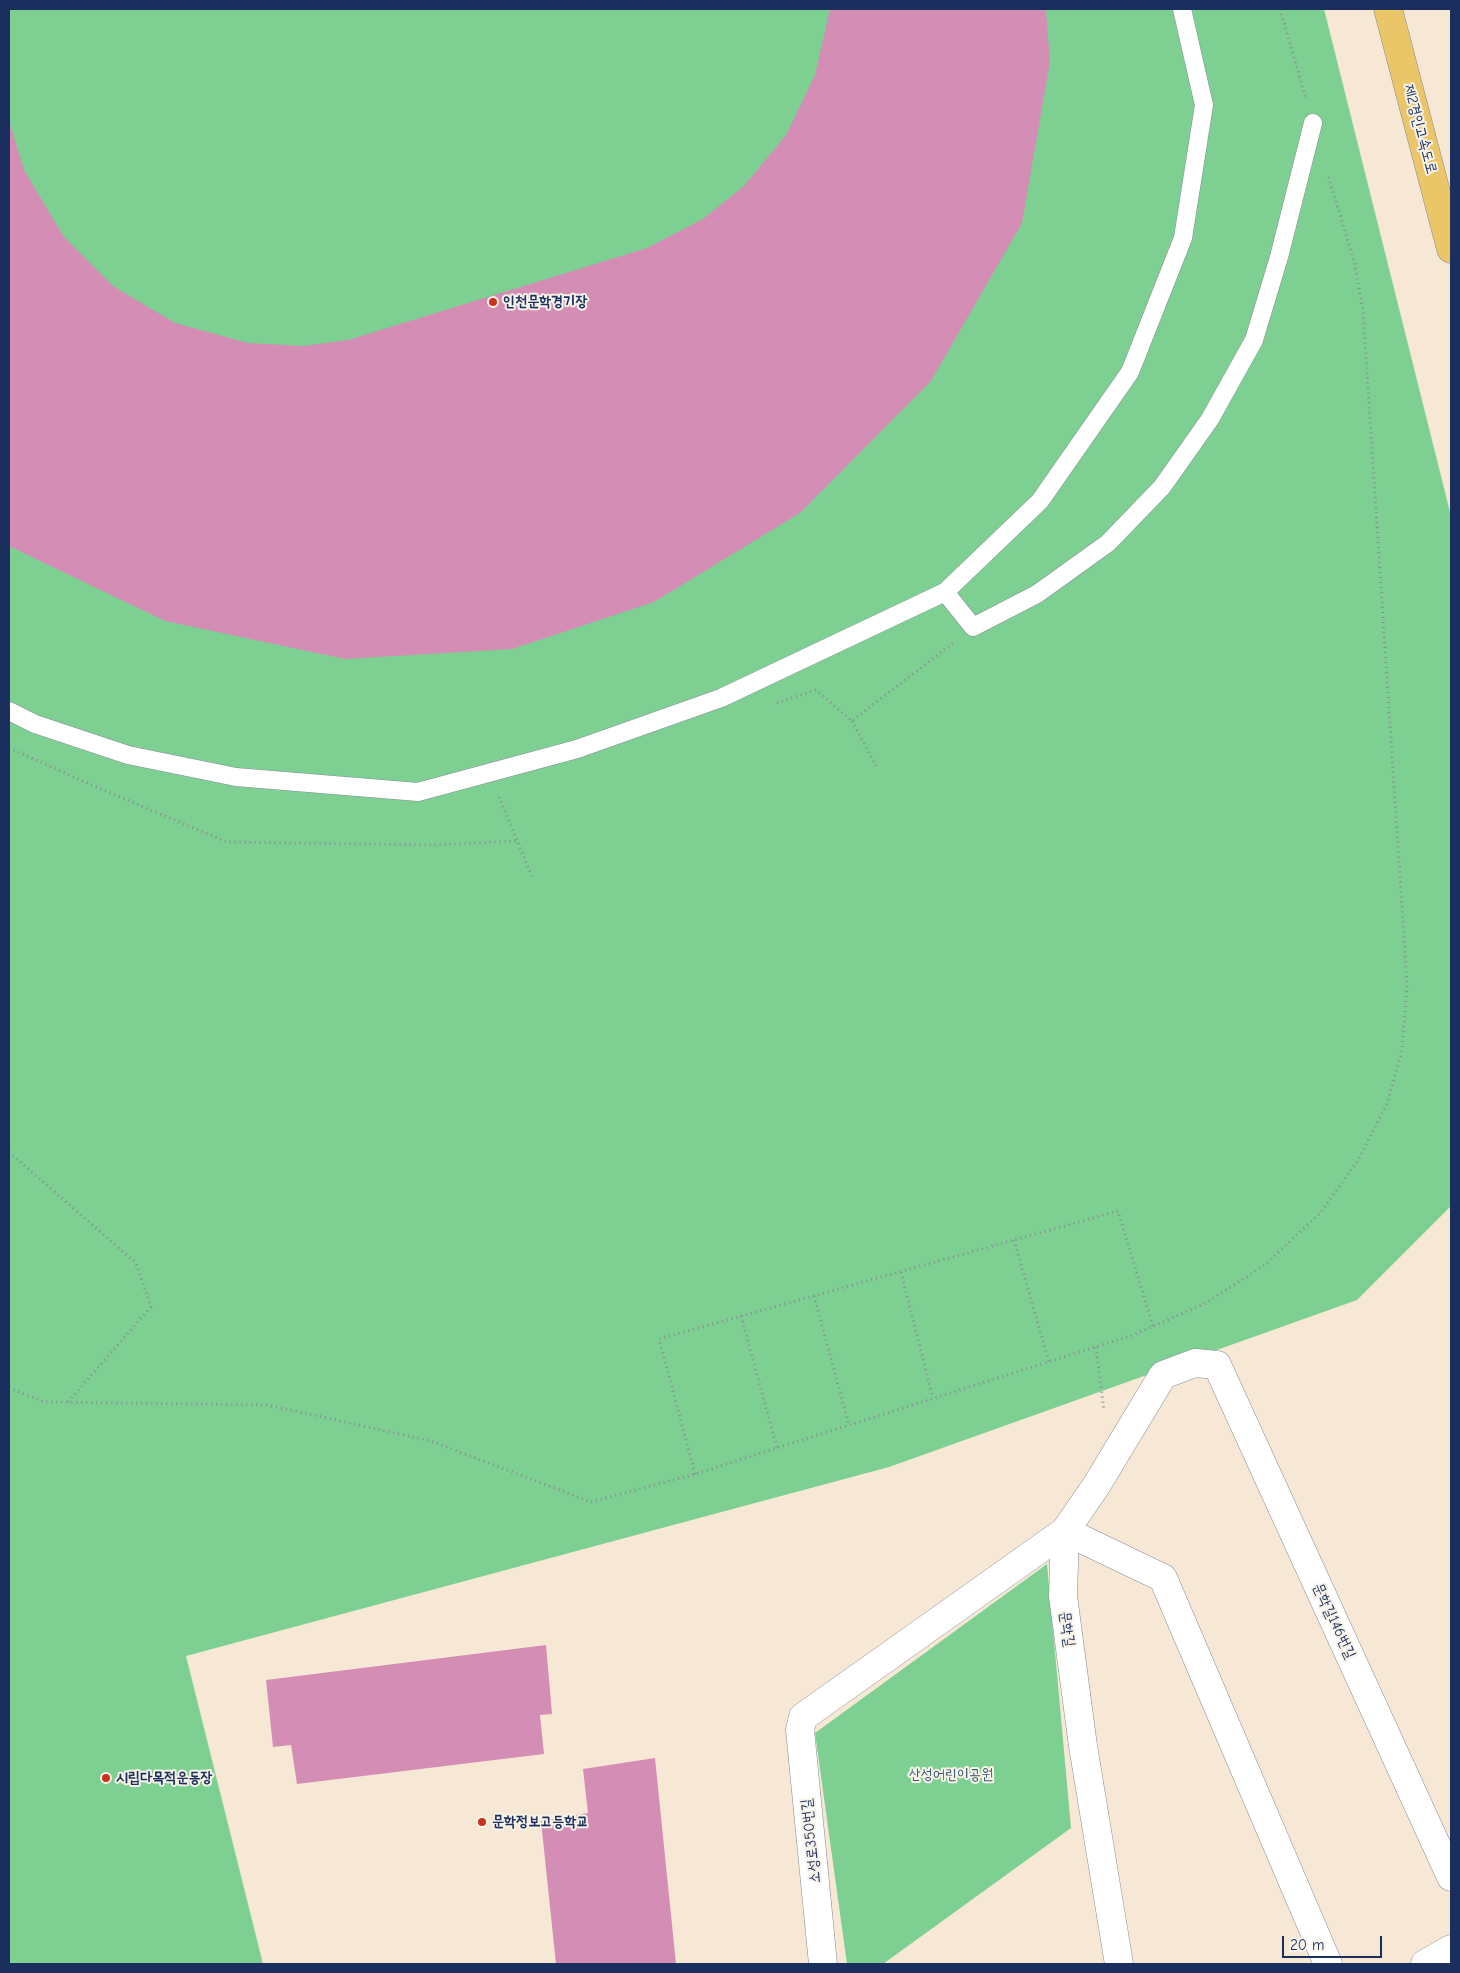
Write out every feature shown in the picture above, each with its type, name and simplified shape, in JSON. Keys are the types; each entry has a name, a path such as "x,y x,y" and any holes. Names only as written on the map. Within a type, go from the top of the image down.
{"highway":[{"name":"제2경인고속도로","path":"1388,9 1451,249"}],"street":[{"name":"문학길146번길","path":"1065,1531 1096,1486 1163,1375 1195,1363 1216,1365 1451,1877"},
{"name":"소성로350번길","path":"823,1964 800,1730 803,1717 1065,1531"},
{"name":"문학길","path":"1065,1531 1062,1596 1083,1746 1119,1964"},
{"path":"1065,1531 1163,1578 1328,1964"},
{"path":"1425,1964 1451,1949"}],"lane":[{"path":"9,711 35,724 128,755 236,777 418,792 577,750 721,698 945,592 1040,501 1130,372 1183,238 1204,105 1182,9"},
{"path":"945,592 973,627 1037,594 1108,544 1162,487 1210,419 1254,340 1279,258 1313,123"}],"path":[{"path":"1280,9 1313,123"},
{"path":"9,1388 44,1402 268,1405 431,1441 591,1502 683,1478 1096,1347 1153,1326 1206,1303 1266,1264 1321,1212 1357,1162 1387,1104 1402,1050 1407,985 1364,311 1355,264 1327,170"},
{"path":"852,721 973,627"},
{"path":"769,706 816,690 852,721 876,766"},
{"path":"9,748 227,842 430,845 518,841"},
{"path":"509,794 499,797 533,879"},
{"path":"9,1152 136,1263 151,1307 67,1402"},
{"path":"695,1474 659,1339 1118,1211 1153,1326"},
{"path":"1014,1240 1048,1362"},
{"path":"900,1272 933,1398"},
{"path":"814,1296 849,1425"},
{"path":"741,1316 777,1448"},
{"path":"1096,1347 1104,1414"}],"green space":[{"name":"인천문학경기장","path":"9,9 1324,9 1451,516 1451,1206 1357,1300 889,1467 186,1656 263,1964 9,1964"},
{"name":"산성어린이공원","path":"1047,1564 1071,1828 883,1964 847,1964 815,1733"}],"building":[{"name":"인천문학경기장","path":"830,9 1046,9 1050,62 1022,223 931,381 800,513 654,602 512,649 345,659 165,621 9,546 9,121 24,170 64,237 113,286 175,323 248,343 303,346 348,340 647,248 703,219 744,186 786,135 815,75"},
{"path":"546,1645 552,1714 540,1715 544,1754 297,1784 291,1745 273,1747 266,1680"},
{"path":"655,1758 676,1964 556,1964 541,1821 588,1813 583,1769"}],"place":[{"name":"인천문학경기장","path":"493,302"},
{"name":"시립다목적운동장","path":"106,1778"},
{"name":"문학정보고등학교","path":"482,1822"}]}
